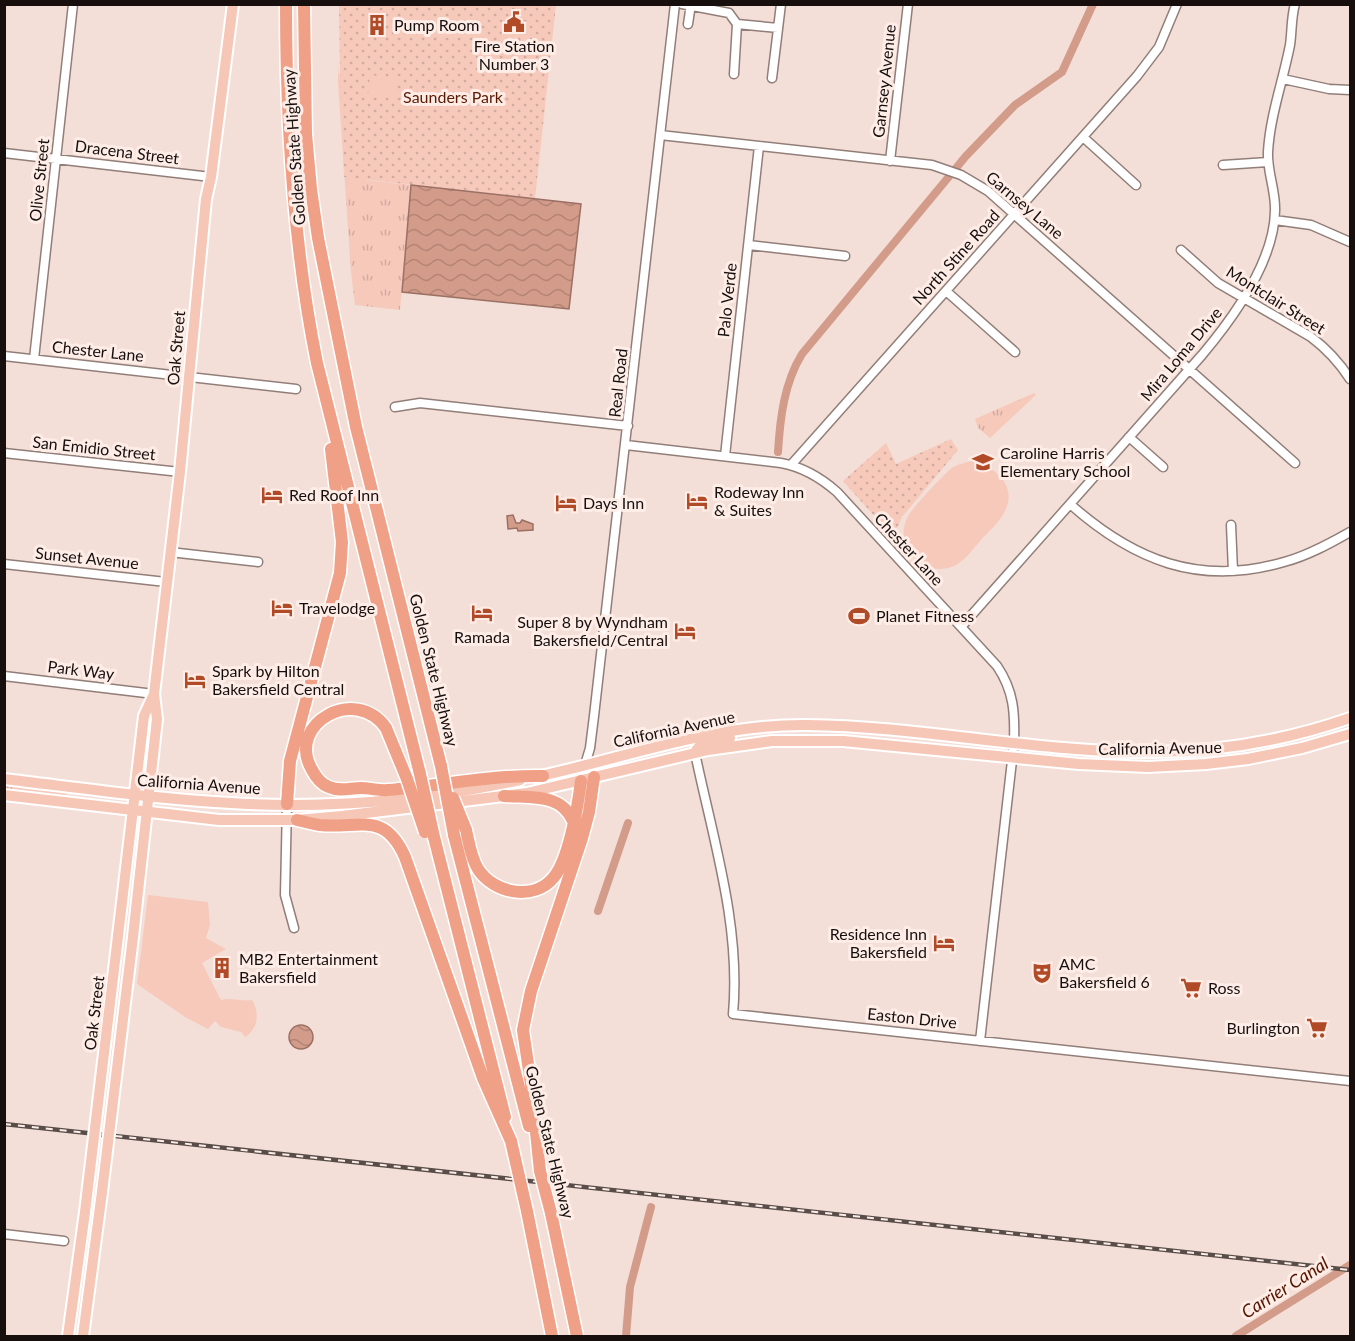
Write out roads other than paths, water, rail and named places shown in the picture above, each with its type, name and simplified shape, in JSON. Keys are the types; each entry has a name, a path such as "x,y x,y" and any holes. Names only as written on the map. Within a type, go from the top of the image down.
{"highway":[{"name":"Golden State Highway","path":"286,4 287,111 299,255 308,317 413,777"},
{"name":"Golden State Highway","path":"304,4 306,134 318,238 356,427 441,766 460,832 551,1213 577,1336"},
{"path":"287,804 290,760 337,588 342,557 341,524 324,394"},
{"path":"543,776 491,778 385,790 335,789 319,781 308,763 309,736 318,721 333,711 349,708 365,711 381,721 413,777 430,837 444,881 497,1080 527,1211 552,1336"},
{"path":"540,1171 523,1030 545,948 582,838 589,812 594,777"},
{"path":"460,832 485,878 502,889 520,892 538,889 554,878 564,854 581,781"},
{"path":"504,796 556,801 569,810 573,821"},
{"path":"293,820 320,825 369,825 387,833 396,841 405,857 483,1078 511,1141"}],"main road":[{"name":"Oak Street","path":"83,1336 117,1077 149,795 157,719 154,694 180,472 206,199 211,177 233,4"},
{"name":"Oak Street","path":"68,1336 144,716 154,694"},
{"name":"California Avenue","path":"4,779 231,803 287,804 363,801 447,793 543,776 696,737 761,727 807,725 875,729 1128,752 1173,752 1221,747 1292,735 1350,718"},
{"path":"757,742 765,736 801,731 807,728 807,725"},
{"path":"695,753 696,748 701,744 745,735 761,727"},
{"path":"816,740 827,734 871,735 875,729"},
{"name":"California Avenue","path":"4,795 219,820 293,820 504,796 581,781 695,753 757,742 816,740 1126,767 1206,764 1269,756 1350,734"},
{"path":"1206,764 1212,753 1221,747"},
{"path":"585,765 594,777"},
{"path":"581,781 585,765"},
{"path":"314,803 330,797 385,790"}],"street":[{"name":"Olive Street","path":"34,359 73,4"},
{"name":"Real Road","path":"585,765 593,724 626,446 675,4"},
{"path":"682,4 729,13 737,24 734,74"},
{"path":"772,78 781,4"},
{"name":"Garnsey Avenue","path":"890,160 908,4"},
{"name":"North Stine Road","path":"791,465 1147,63 1167,32 1177,4"},
{"name":"Mira Loma Drive","path":"960,627 1189,370 1217,337 1244,298 1269,244 1275,220 1274,193 1268,162 1269,144 1290,42 1295,4"},
{"path":"688,24 691,6"},
{"path":"737,24 778,28"},
{"path":"1282,79 1329,89 1350,90"},
{"name":"Garnsey Lane","path":"660,135 890,160 947,169 962,175 988,191 1294,463"},
{"path":"1083,137 1136,185"},
{"name":"Palo Verde","path":"725,456 759,146"},
{"name":"Dracena Street","path":"4,153 211,177"},
{"path":"1223,165 1268,162"},
{"path":"1275,220 1311,225 1350,242"},
{"path":"748,245 845,256"},
{"name":"Montclair Street","path":"1181,250 1218,283 1311,337 1335,358 1350,379"},
{"path":"946,291 1015,352"},
{"name":"Chester Lane","path":"4,356 296,388"},
{"path":"395,407 420,403 628,426"},
{"path":"1130,437 1163,467"},
{"name":"Chester Lane","path":"626,446 791,465 816,475 828,484 997,666 1009,686 1015,711 1014,743 980,1041"},
{"name":"San Emidio Street","path":"4,453 180,472"},
{"path":"1070,504 1107,535 1153,558 1184,567 1233,571 1253,569 1303,556 1350,532"},
{"path":"1232,525 1233,571"},
{"path":"170,552 258,562"},
{"name":"Sunset Avenue","path":"4,564 166,582"},
{"name":"Park Way","path":"4,676 154,694"},
{"name":"Easton Drive","path":"695,753 732,929 735,977 733,1014 1350,1081"},
{"path":"287,804 293,820 285,895 294,927"},
{"path":"4,1234 64,1242"}],"water":[{"path":"411,185 581,204 569,309 402,292"},
{"path":"513,515 516,523 522,520 533,524 533,530 508,529 507,516"},
{"path":"301,1025 306,1026 312,1032 312,1042 306,1048 301,1049 296,1048 290,1042 289,1037 290,1032 296,1026"}],"waterway":[{"path":"778,452 787,389 802,354 966,156 1015,105 1062,72 1093,4"},
{"path":"598,911 628,823"},
{"path":"626,1336 630,1287 651,1207"},
{"name":"Carrier Canal","path":"1236,1336 1350,1265"}],"railway":[{"path":"4,1124 1350,1270"}],"place":[{"name":"Fire Station Number 3","path":"514,22"},
{"name":"Pump Room","path":"377,25"},
{"name":"Caroline Harris Elementary School","path":"983,462"},
{"name":"Red Roof Inn","path":"272,495"},
{"name":"Rodeway Inn & Suites","path":"697,501"},
{"name":"Days Inn","path":"566,503"},
{"name":"Travelodge","path":"282,608"},
{"name":"Ramada","path":"482,613"},
{"name":"Planet Fitness","path":"859,616"},
{"name":"Super 8 by Wyndham Bakersfield/Central","path":"685,631"},
{"name":"Spark by Hilton Bakersfield Central","path":"195,680"},
{"name":"Residence Inn Bakersfield","path":"944,943"},
{"name":"MB2 Entertainment Bakersfield","path":"222,968"},
{"name":"AMC Bakersfield 6","path":"1042,973"},
{"name":"Ross","path":"1191,988"},
{"name":"Burlington","path":"1317,1028"}],"park label":[{"name":"Saunders Park","path":"453,97"}]}
